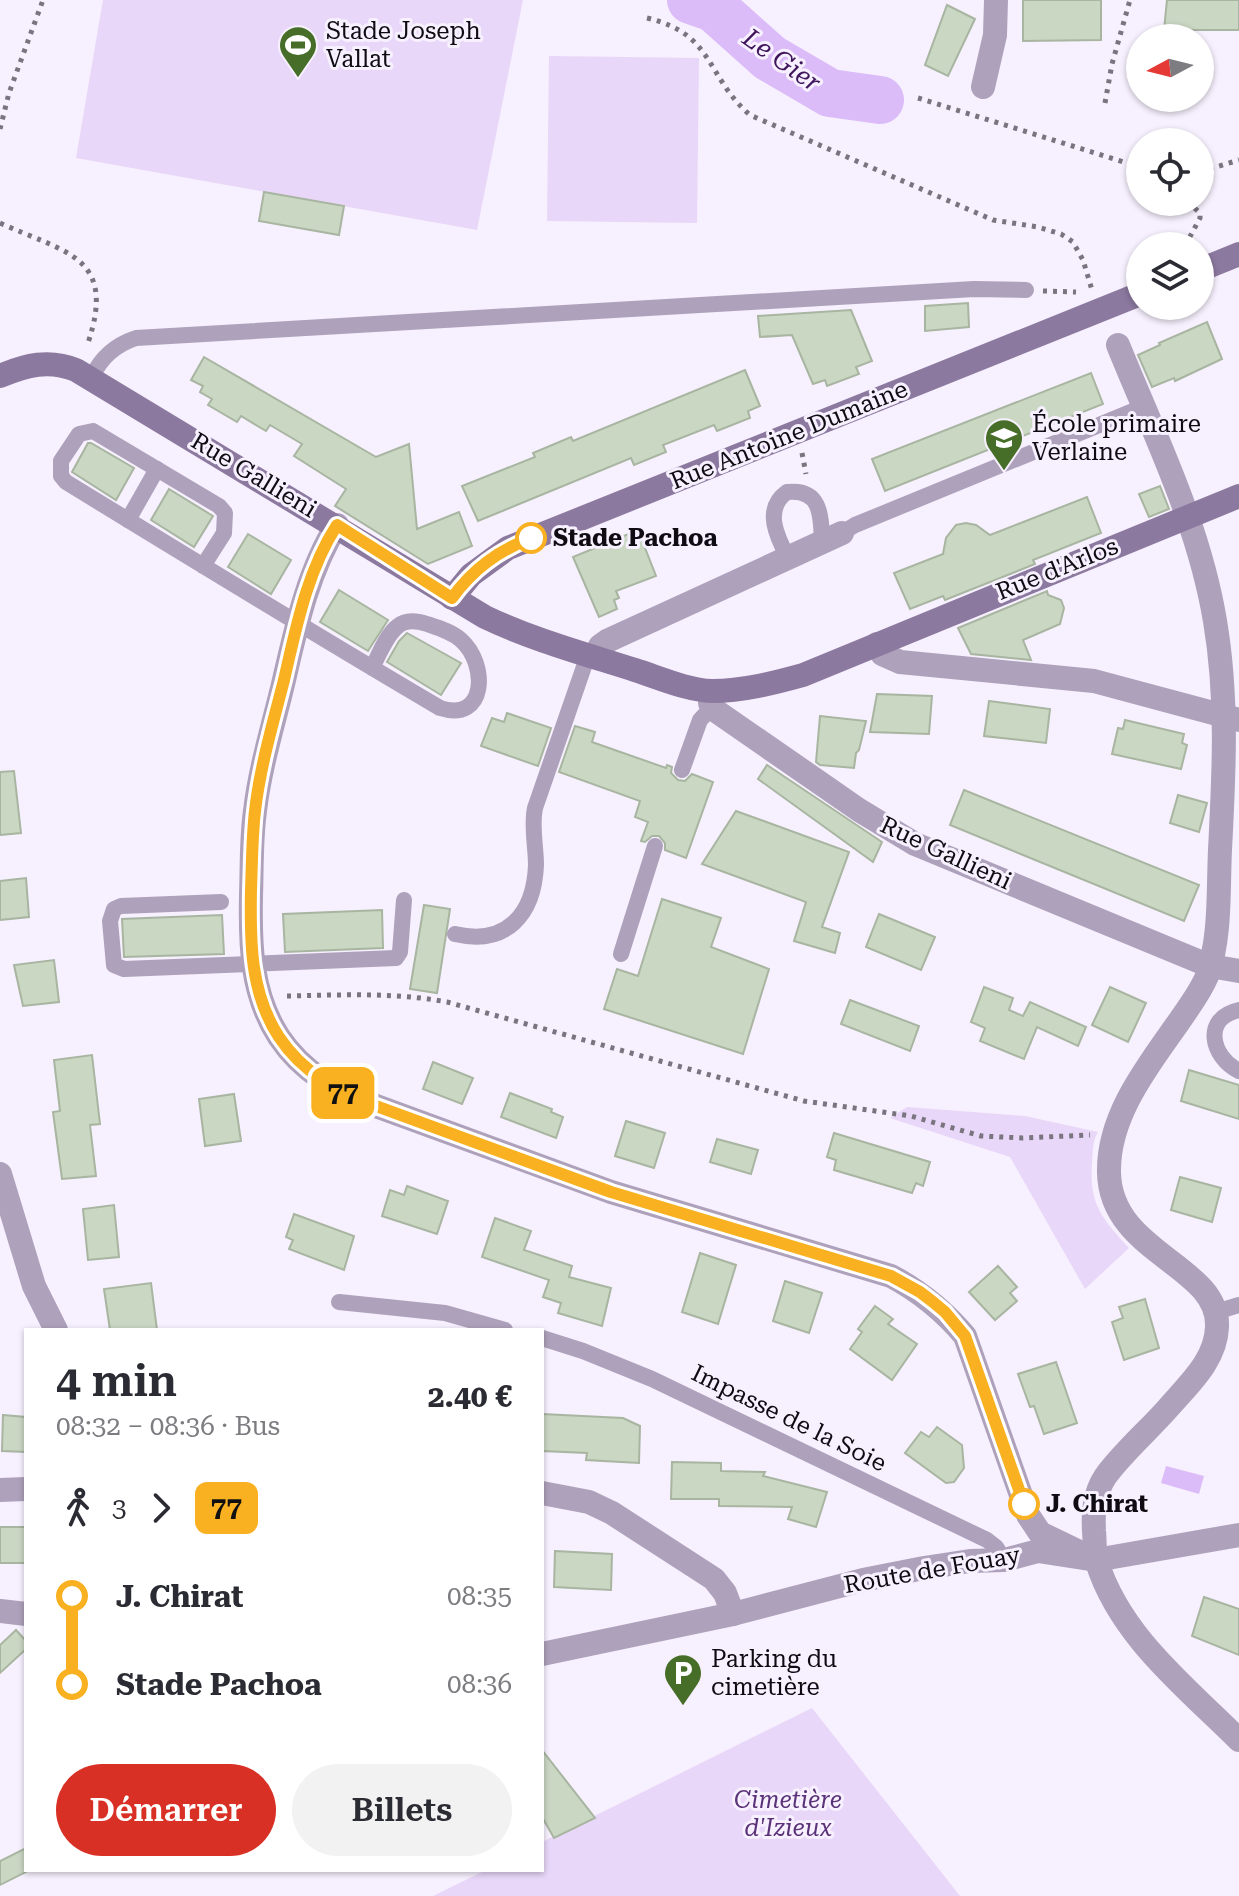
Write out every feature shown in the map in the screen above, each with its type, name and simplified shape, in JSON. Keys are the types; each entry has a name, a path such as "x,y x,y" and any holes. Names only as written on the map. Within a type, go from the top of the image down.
{"main road":[{"path":"1214,264 1239,254"},
{"name":"Rue Antoine Dumaine","path":"452,598 471,575 508,548 1126,300"},
{"name":"Rue Gallieni","path":"1,372 36,364 62,364 84,373 452,598 513,630 686,687 711,699"},
{"name":"Rue d'Arlos","path":"711,699 803,675 1239,496"}],"street":[{"path":"983,87 995,35 996,0"},
{"path":"1118,345 1187,516 1214,618 1232,718 1217,916 1210,966 1195,998 1134,1086 1122,1115 1109,1167 1110,1188 1115,1206 1143,1242 1208,1296 1228,1308 1199,1373 1104,1479 1093,1508 1096,1560 1135,1635 1239,1740"},
{"path":"337,525 316,566 298,624 255,811 250,938 252,965 257,990 278,1036 307,1071 341,1092 611,1192 891,1276 920,1292 945,1312 965,1336 1028,1515 1040,1533 1096,1560"},
{"path":"592,656 607,641 832,538"},
{"path":"877,644 889,659 900,662 1094,681 1232,718"},
{"name":"Rue Gallieni","path":"711,699 859,810 915,844 1210,966 1239,971"},
{"path":"0,1174 34,1286 55,1328"},
{"path":"0,1490 24,1489"},
{"path":"544,1493 589,1502 612,1513 714,1579 725,1593 733,1614"},
{"name":"Route de Fouay","path":"544,1654 733,1614 863,1580 924,1568 1004,1560 1038,1551 1096,1560 1239,1535"},
{"path":"0,1611 24,1614"}],"lane":[{"path":"84,373 114,348 136,338 974,289 1026,290"},
{"path":"788,558 777,535 773,512 775,503 787,492 803,493 814,499 832,538 855,525 1143,407"},
{"path":"203,566 224,533 225,513 219,506 93,431 79,434 61,461 61,476 66,482 203,566 298,624 372,668 440,708 462,711 471,704 480,675 478,663 460,640 420,622 399,624 372,668"},
{"path":"128,520 157,469"},
{"path":"455,934 480,939 502,934 522,912 536,869 535,808 592,656"},
{"path":"682,770 711,699"},
{"path":"621,954 655,846"},
{"path":"221,902 114,909 110,921 114,965 124,969 396,958 400,952 404,900"},
{"path":"1239,1010 1223,1017 1217,1025 1215,1044 1222,1060 1239,1071"},
{"path":"339,1302 433,1311 497,1328"},
{"name":"Impasse de la Soie","path":"544,1339 623,1366 806,1451 987,1540 1004,1560"}],"path":[{"path":"0,129 9,93 43,0"},
{"path":"1105,103 1130,0"},
{"path":"647,18 681,30 696,41 730,95 750,115 993,220 1061,234 1073,242 1083,260 1093,295"},
{"path":"918,98 1126,163"},
{"path":"1214,168 1239,160"},
{"path":"0,223 77,258 94,277 98,305 84,373"},
{"path":"264,1003 276,997 411,995 447,1002 804,1101 911,1116 981,1136 1022,1138 1087,1134"}],"green space":[{"name":"Stade Joseph Vallat","path":"103,0 523,0 477,230 76,158"},
{"path":"549,56 699,58 697,223 547,221"},
{"path":"907,1107 1025,1116 1098,1132 1092,1163 1095,1200 1105,1219 1129,1248 1085,1289 1010,1157 890,1118"},
{"name":"Cimetière d'Izieux","path":"812,1708 960,1896 433,1896 482,1872 544,1872 544,1841"}],"shaded area":[{"path":"1166,1466 1204,1476 1199,1494 1161,1483"}],"building":[{"path":"1023,0 1101,0 1101,40 1023,41"},
{"path":"1167,0 1239,0 1239,30 1214,30 1214,24 1165,24"},
{"path":"947,5 975,19 948,76 925,65"},
{"path":"264,192 344,206 339,235 259,221"},
{"path":"968,303 969,327 925,331 925,306"},
{"path":"851,310 872,361 856,367 859,374 827,386 825,380 813,384 792,335 760,337 758,316"},
{"path":"1207,322 1222,359 1175,381 1174,378 1152,387 1138,355"},
{"path":"204,357 376,457 409,444 417,529 459,512 472,546 428,564 335,506 346,489 294,456 302,444 270,425 266,431 241,416 237,422 208,405 212,399 200,392 203,386 191,380"},
{"path":"745,370 760,406 748,411 750,418 717,431 714,425 663,445 666,452 634,465 631,458 478,521 462,486 535,457 533,453 571,437 573,441"},
{"path":"1091,373 1103,404 885,491 872,459"},
{"path":"88,443 134,468 116,500 72,472"},
{"path":"1160,486 1169,509 1149,517 1139,494"},
{"path":"169,489 213,516 194,547 151,520"},
{"path":"1087,497 1101,533 1033,560 1035,564 945,600 943,596 910,609 894,573 943,554 946,538 956,525 976,525 990,535"},
{"path":"638,530 656,576 616,591 619,598 614,600 617,609 599,617 573,557"},
{"path":"248,534 291,560 271,594 228,567"},
{"path":"339,590 388,620 368,651 320,622"},
{"path":"1047,591 1048,595 1061,600 1064,608 1060,624 1023,640 1031,660 971,654 958,628"},
{"path":"407,633 461,663 441,695 387,662"},
{"path":"877,694 932,696 929,734 870,732"},
{"path":"989,701 1050,709 1046,743 984,736"},
{"path":"507,713 551,728 538,766 481,746 492,718 504,722"},
{"path":"820,716 866,721 854,768 816,762"},
{"path":"1125,720 1184,734 1182,743 1187,745 1181,769 1112,754 1118,728 1123,729"},
{"path":"575,726 595,732 592,742 666,768 667,765 672,767 671,773 678,780 685,781 692,774 713,782 686,858 665,850 665,843 659,836 641,841 648,822 635,817 640,801 559,772"},
{"path":"767,765 882,842 873,862 758,779"},
{"path":"14,771 21,833 0,835 0,772"},
{"path":"964,790 1199,885 1184,921 950,825"},
{"path":"1178,795 1207,803 1199,832 1170,823"},
{"path":"736,811 849,852 822,927 840,933 835,953 794,941 806,902 702,864"},
{"path":"26,878 29,917 0,920 0,881"},
{"path":"662,899 721,918 711,947 769,969 743,1054 604,1009 617,969 638,976"},
{"path":"424,905 450,909 437,993 410,989"},
{"path":"382,910 383,948 285,952 283,914"},
{"path":"879,914 935,937 921,970 866,947"},
{"path":"222,915 224,954 124,957 122,919"},
{"path":"54,960 59,1002 23,1006 14,965"},
{"path":"984,987 1013,998 1009,1010 1023,1016 1030,1002 1086,1027 1078,1046 1037,1027 1024,1059 980,1041 985,1028 971,1022"},
{"path":"1110,987 1146,1003 1128,1042 1092,1025"},
{"path":"850,1000 919,1026 910,1051 841,1024"},
{"path":"92,1055 100,1124 90,1125 96,1176 62,1179 53,1112 60,1111 54,1060"},
{"path":"433,1062 473,1078 462,1104 423,1089"},
{"path":"1189,1070 1239,1085 1239,1119 1181,1101"},
{"path":"510,1093 552,1109 551,1112 563,1117 556,1138 501,1117"},
{"path":"234,1094 241,1141 205,1146 199,1099"},
{"path":"626,1121 665,1133 654,1168 615,1156"},
{"path":"834,1133 930,1162 923,1186 916,1183 912,1193 834,1170 836,1160 827,1157"},
{"path":"717,1139 758,1150 751,1174 710,1162"},
{"path":"1180,1177 1221,1188 1212,1222 1171,1210"},
{"path":"407,1186 448,1201 437,1234 382,1216 390,1190 404,1195"},
{"path":"114,1205 119,1257 88,1260 83,1209"},
{"path":"294,1214 354,1236 344,1270 289,1249 293,1240 286,1237"},
{"path":"495,1218 531,1231 524,1250 572,1266 569,1277 611,1288 602,1326 558,1313 561,1303 543,1297 549,1280 482,1257"},
{"path":"700,1253 736,1265 718,1324 682,1312"},
{"path":"998,1266 1017,1287 1010,1293 1017,1301 995,1320 969,1292"},
{"path":"785,1281 822,1293 809,1333 773,1321"},
{"path":"151,1283 157,1328 110,1328 104,1289"},
{"path":"1145,1299 1159,1348 1124,1360 1112,1322 1123,1318 1119,1307"},
{"path":"875,1306 893,1319 888,1324 917,1344 892,1380 850,1349 862,1332 858,1329"},
{"path":"1056,1362 1077,1423 1044,1434 1018,1374"},
{"path":"544,1414 623,1418 640,1426 639,1463 586,1460 587,1453 544,1451"},
{"path":"3,1415 24,1417 24,1452 2,1451"},
{"path":"937,1427 962,1445 964,1468 954,1482 946,1483 905,1453 921,1432 929,1437"},
{"path":"672,1462 721,1463 721,1471 765,1472 763,1476 827,1492 816,1527 788,1519 792,1507 719,1506 719,1499 671,1499"},
{"path":"0,1527 24,1527 24,1563 0,1563"},
{"path":"555,1551 612,1554 611,1590 554,1587"},
{"path":"1204,1597 1239,1609 1239,1655 1192,1636"},
{"path":"16,1630 24,1639 24,1651 0,1673 0,1645"},
{"path":"544,1753 595,1818 554,1838 544,1820"},
{"path":"24,1849 26,1872 0,1885 0,1861"}],"waterway":[{"name":"Le Gier","path":"691,0 714,8 770,58 830,93 880,100"}],"bus line":[{"name":"77","path":"531,538 489,560 471,575 452,598 337,525 329,536 298,624 255,811 250,938 252,965 257,990 278,1036 307,1071 341,1092 376,1106 611,1192 891,1276 920,1292 945,1312 965,1336 1024,1504"}],"place":[{"name":"Stade Joseph Vallat","path":"298,79"},
{"name":"École primaire Verlaine","path":"1004,472"},
{"name":"Stade Pachoa","path":"531,538"},
{"name":"J. Chirat","path":"1024,1504"},
{"name":"Parking du cimetière","path":"683,1707"}]}
